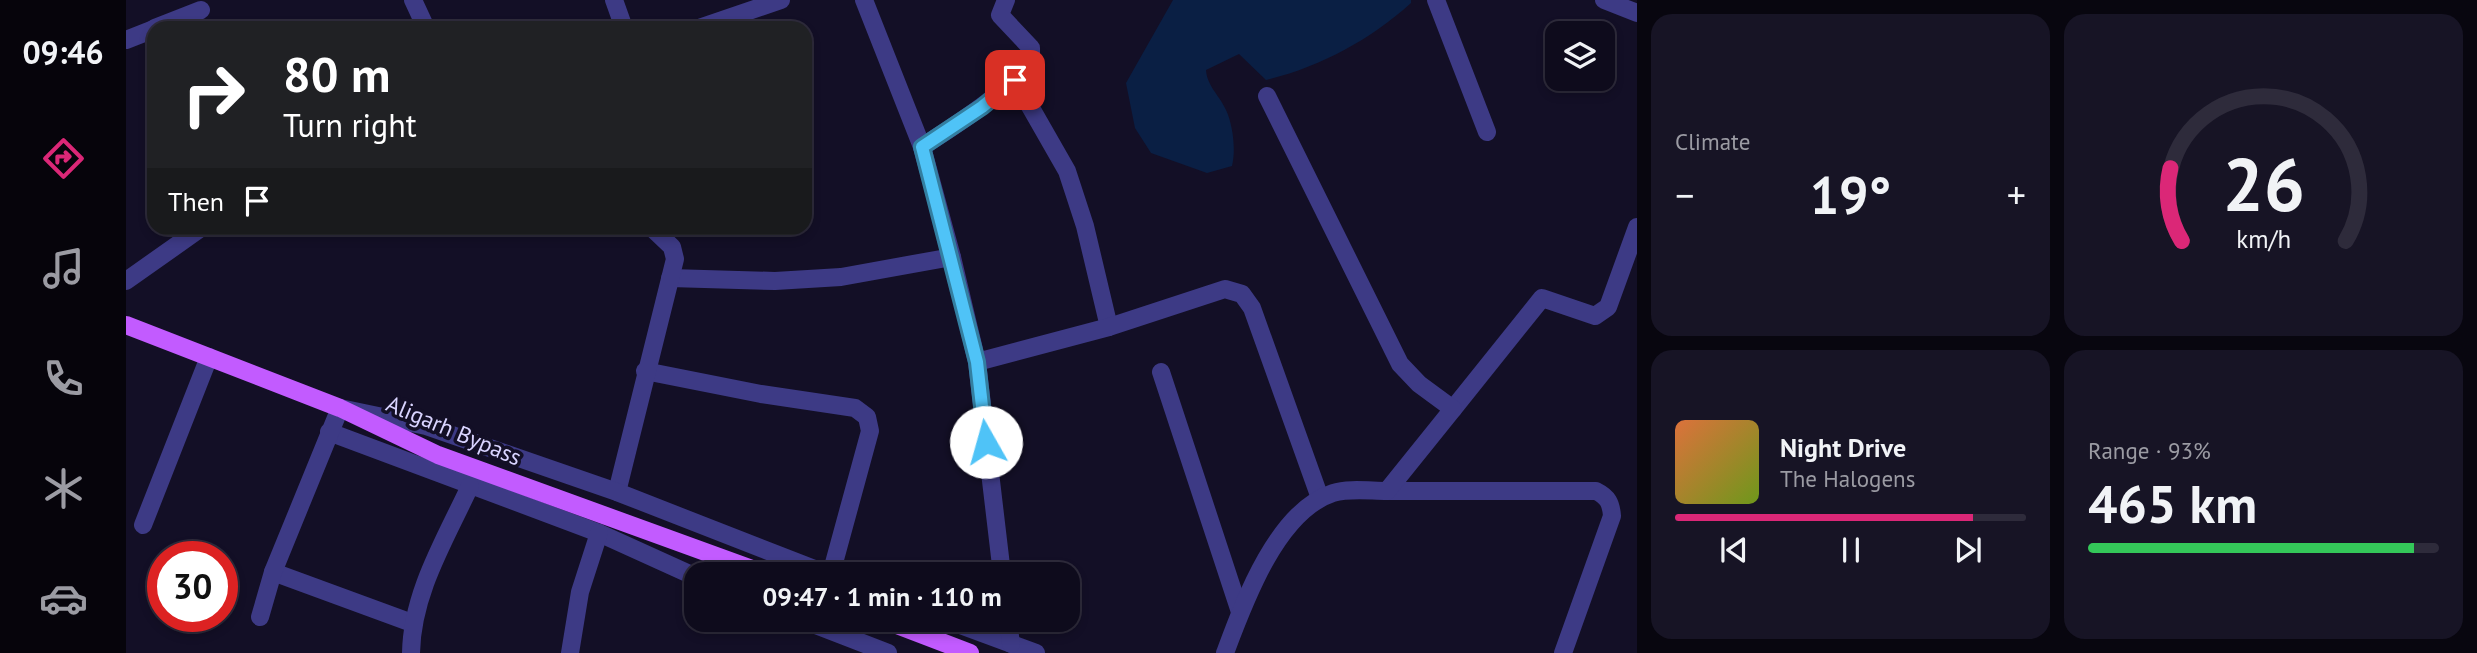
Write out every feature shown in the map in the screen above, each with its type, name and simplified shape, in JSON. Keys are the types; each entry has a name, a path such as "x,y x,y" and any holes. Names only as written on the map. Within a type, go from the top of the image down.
{"main road":[{"name":"Aligarh Bypass","path":"126,326 340,408 438,455 733,562"},
{"path":"915,632 970,653"}],"street":[{"path":"413,0 423,21"},
{"path":"614,0 622,21"},
{"path":"719,21 780,0"},
{"path":"864,0 922,147 952,257 977,362 1001,562"},
{"path":"922,147 982,107 1015,80 1033,53 1000,15 1006,0"},
{"path":"1436,0 1487,132"},
{"path":"1604,0 1637,13"},
{"path":"173,21 201,10"},
{"path":"126,40 147,31"},
{"path":"1015,80 1067,171 1085,226 1109,327"},
{"path":"1267,96 1400,364 1419,384 1453,409"},
{"path":"1387,491 1542,298 1595,316 1608,307 1637,227"},
{"path":"126,281 191,235"},
{"path":"617,492 675,259 672,247 659,235"},
{"path":"670,278 775,281 841,277 952,257"},
{"path":"977,362 1109,327 1225,289 1242,294 1252,308 1320,498"},
{"path":"144,526 209,357"},
{"path":"645,371 739,391 855,408 867,417 870,431 832,562"},
{"path":"1161,372 1240,612"},
{"path":"260,617 273,572 340,408 426,426 617,492 798,562"},
{"path":"329,432 598,533 684,572"},
{"path":"411,653 412,623 425,583 470,486"},
{"path":"1225,653 1240,612 1280,536 1302,511 1320,498 1337,492 1596,491 1606,496 1611,504 1612,516 1563,653"},
{"path":"569,653 580,592 598,533"},
{"path":"273,572 412,623"},
{"path":"834,632 888,653"},
{"path":"979,632 1036,653"},
{"path":"1010,632 1011,644"}],"water":[{"path":"1173,0 1411,0 1411,3 1379,29 1306,68 1266,80 1239,54 1206,70 1228,116 1234,145 1232,166 1207,173 1151,153 1135,128 1126,83"}],"route":[{"path":"986,442 977,362 922,147 982,107 1015,80"}]}
